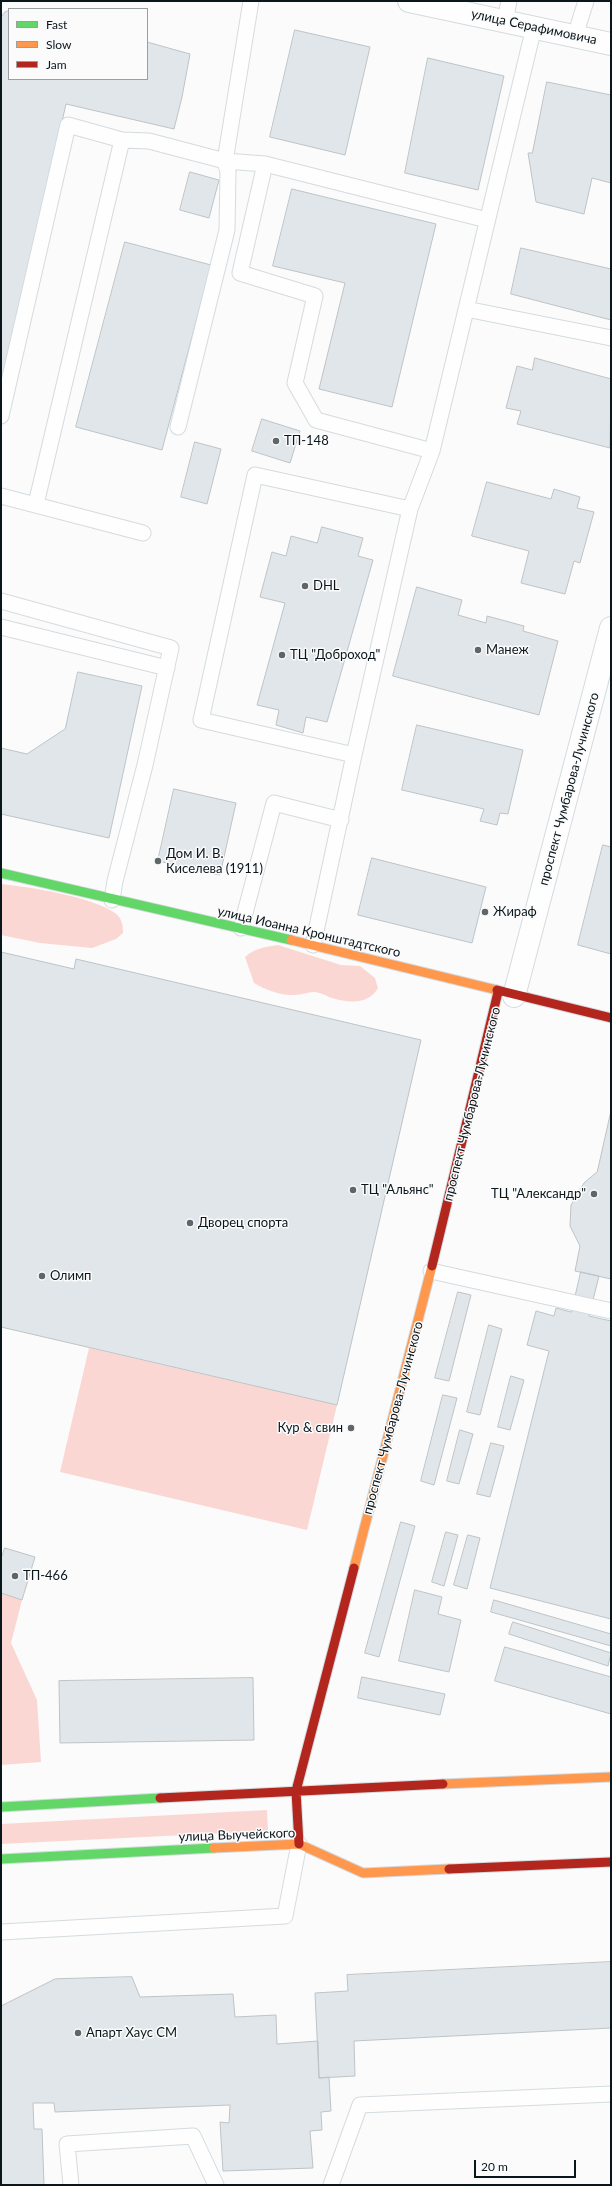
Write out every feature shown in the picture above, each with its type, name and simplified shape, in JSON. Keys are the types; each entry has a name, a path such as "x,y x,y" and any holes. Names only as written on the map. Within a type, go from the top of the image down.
{"street":[{"name":"улица Серафимовича","path":"409,1 507,11 534,27 611,44"},
{"name":"проспект Чумбарова-Лучинского","path":"299,1844 296,1791 431,1271 506,994 611,628"},
{"name":"улица Иоанна Кронштадтского","path":"1,873 112,900 313,945 506,994 611,1018"},
{"path":"1,1807 296,1791 611,1777"},
{"name":"улица Выучейского","path":"1,1859 299,1844 363,1873 611,1862"}],"lane":[{"path":"178,427 227,230 228,172 225,161 251,1"},
{"path":"575,36 586,1"},
{"path":"313,945 354,755 410,510 432,450 534,27"},
{"path":"1,416 68,125 122,140 149,141 225,161 265,164 487,220"},
{"path":"36,504 122,140"},
{"path":"265,164 240,273 316,296 295,383 316,420 432,450"},
{"path":"466,309 611,338"},
{"path":"354,755 201,720 255,475 410,510"},
{"path":"1,496 143,533"},
{"path":"1,601 171,648 145,765 114,881 112,900"},
{"path":"1,627 167,668"},
{"path":"241,928 274,803 341,820"},
{"path":"431,1271 611,1311"},
{"path":"1,1932 285,1916 299,1844"},
{"path":"331,2185 360,2105 611,2094"},
{"path":"71,2185 67,2144 193,2136 216,2185"}],"shaded area":[{"path":"1,884 61,894 105,907 121,919 123,933 116,939 92,948 40,943 1,935"},
{"path":"278,945 341,965 360,966 375,978 378,988 374,994 364,1000 351,1002 332,998 316,992 290,995 274,992 264,988 254,983 245,957 264,947"},
{"path":"89,1348 337,1405 307,1530 60,1472"},
{"path":"1,1593 22,1600 11,1643 37,1700 41,1762 1,1765"},
{"path":"267,1810 268,1831 1,1844 1,1824"}],"building":[{"path":"8,11 8,80 148,80 148,42 190,54 174,129 66,104 1,388 1,17 5,12"},
{"path":"295,30 370,47 345,155 270,137"},
{"path":"428,58 504,76 478,190 405,173"},
{"path":"547,82 611,95 611,183 592,178 584,214 536,202 528,153 532,153"},
{"path":"190,172 219,180 209,218 180,210"},
{"path":"292,189 436,224 392,407 319,389 345,283 273,266"},
{"path":"125,242 211,265 162,450 76,427"},
{"path":"521,248 611,269 611,320 511,294"},
{"path":"535,358 611,379 610,448 517,424 521,411 506,408 517,366 532,370"},
{"name":"ТП-148","path":"262,419 300,431 290,463 252,451"},
{"path":"195,442 221,449 207,504 181,497"},
{"path":"487,482 551,499 554,489 580,497 577,508 594,512 580,563 574,561 565,594 521,583 529,551 472,536"},
{"path":"322,527 363,538 358,556 373,560 327,722 306,717 303,733 276,725 279,710 257,705 285,603 260,597 272,552 286,556 291,536 317,543"},
{"name":"Манеж","path":"417,587 462,600 458,615 486,623 487,616 524,626 523,631 558,641 539,715 393,676"},
{"path":"78,672 142,686 109,838 1,814 1,748 27,754 65,729"},
{"path":"417,725 523,750 508,814 500,813 497,825 480,821 484,809 402,790"},
{"path":"174,789 236,803 220,875 158,861"},
{"path":"603,845 611,847 611,954 578,945"},
{"path":"372,858 486,887 472,943 358,915"},
{"name":"Дворец спорта","path":"1,952 74,969 76,959 421,1040 337,1405 1,1327"},
{"name":"ТЦ \"Александр\"","path":"611,1111 611,1279 575,1271 580,1246 570,1226 571,1205 584,1183 597,1172"},
{"path":"581,1272 599,1276 589,1316 611,1321 611,1619 490,1588 549,1351 527,1345 536,1311 554,1316 556,1308 571,1312"},
{"path":"458,1292 471,1295 449,1381 435,1378"},
{"path":"489,1325 502,1329 480,1415 467,1412"},
{"path":"511,1376 524,1380 510,1430 498,1427"},
{"path":"443,1395 457,1398 434,1485 421,1481"},
{"path":"460,1430 473,1434 459,1484 447,1481"},
{"path":"491,1443 504,1446 490,1497 477,1494"},
{"path":"401,1522 415,1526 379,1657 365,1653"},
{"path":"446,1532 458,1535 444,1586 432,1582"},
{"path":"468,1535 480,1538 467,1589 454,1585"},
{"name":"ТП-466","path":"5,1548 35,1557 22,1600 1,1593 1,1559"},
{"path":"415,1590 442,1597 438,1614 461,1620 449,1672 399,1661"},
{"path":"494,1600 611,1634 611,1646 491,1612"},
{"path":"513,1622 611,1653 608,1666 509,1634"},
{"path":"505,1647 611,1677 611,1714 495,1681"},
{"path":"362,1677 445,1694 440,1715 358,1698"},
{"path":"253,1678 254,1740 60,1743 59,1681"},
{"path":"611,1962 611,2028 354,2041 355,2076 319,2078 315,1993 348,1991 347,1975"},
{"path":"132,1977 140,1997 233,1994 235,2017 276,2015 277,2044 318,2041 319,2078 329,2077 331,2111 321,2112 322,2130 310,2131 313,2168 223,2171 220,2122 229,2123 230,2105 55,2112 54,2103 33,2103 34,2129 42,2129 44,2185 1,2185 1,2006 55,1979"}],"traffic: fast":[{"path":"1,873 291,940"},
{"path":"1,1807 160,1798"},
{"path":"1,1859 214,1848"}],"traffic: slow":[{"path":"291,940 497,990"},
{"path":"354,1568 432,1266"},
{"path":"443,1784 611,1777"},
{"path":"214,1848 299,1844 363,1873 449,1869"}],"traffic: jam":[{"path":"497,990 611,1018"},
{"path":"432,1266 498,992"},
{"path":"299,1844 296,1791 354,1568"},
{"path":"160,1798 443,1784"},
{"path":"449,1869 611,1862"}],"place":[{"name":"ТП-148","path":"276,441"},
{"name":"DHL","path":"305,586"},
{"name":"Манеж","path":"478,650"},
{"name":"ТЦ \"Доброход\"","path":"282,655"},
{"name":"Дом И. В. Киселева (1911)","path":"158,861"},
{"name":"Жираф","path":"485,912"},
{"name":"ТЦ \"Альянс\"","path":"353,1190"},
{"name":"ТЦ \"Александр\"","path":"594,1194"},
{"name":"Дворец спорта","path":"190,1223"},
{"name":"Олимп","path":"42,1276"},
{"name":"Кур & свин","path":"351,1428"},
{"name":"ТП-466","path":"15,1576"},
{"name":"Апарт Хаус СМ","path":"78,2033"}]}
